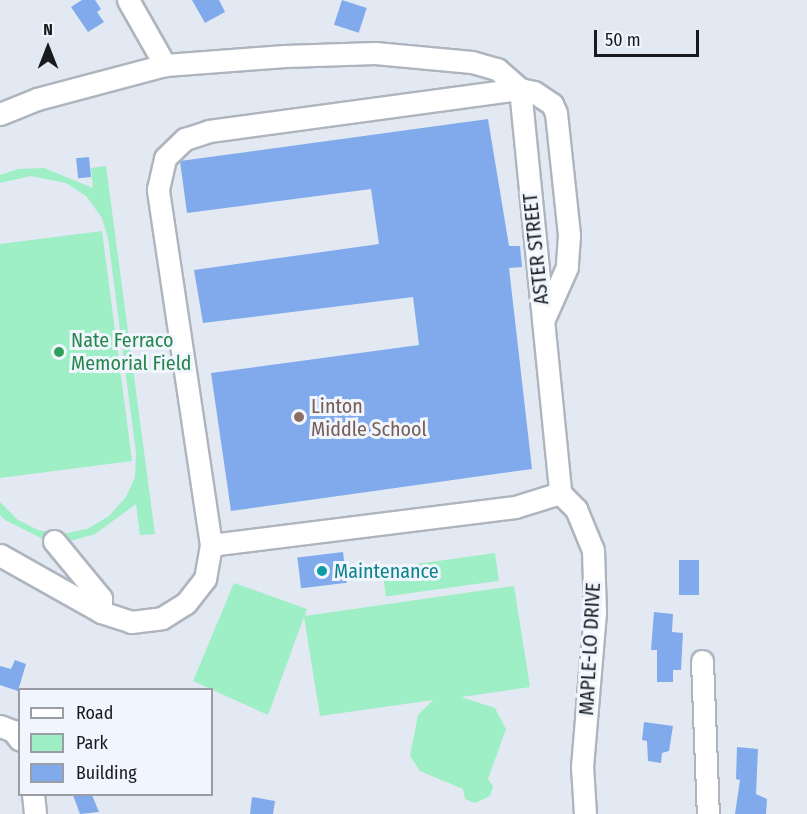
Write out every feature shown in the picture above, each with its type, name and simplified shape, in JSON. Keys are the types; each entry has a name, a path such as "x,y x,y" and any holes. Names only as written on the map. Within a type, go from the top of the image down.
{"street":[{"path":"128,0 165,65"},
{"path":"0,114 37,99 165,65 375,53 472,62 497,69 520,89 545,98 556,113 569,235 567,267 543,321"},
{"path":"0,555 101,612 131,622 162,618 186,603 205,579 211,546 158,189 165,158 185,139 209,131 520,89"},
{"name":"ASTER STREET","path":"520,89 560,493"},
{"path":"211,546 516,507 560,493"},
{"name":"MAPLE-LO DRIVE","path":"560,493 576,509 593,550 596,612 582,766 585,814"},
{"path":"54,541 101,598 101,612"},
{"path":"702,661 708,814"},
{"path":"0,726 13,731 18,737"},
{"path":"33,796 35,814"}],"green space":[{"path":"106,166 155,534 140,535 136,504 95,534 70,541 45,540 5,520 0,515 0,502 18,520 38,530 62,534 87,529 109,516 126,497 135,477 136,453 108,238 102,218 86,196 66,183 31,176 0,183 0,175 18,169 44,168 93,188 91,168"},
{"name":"Nate Ferraco Memorial Field","path":"102,231 132,461 0,478 0,244"},
{"path":"495,553 499,581 386,597 382,569"},
{"path":"234,583 307,609 305,616 514,586 530,687 461,697 495,708 506,729 488,779 493,786 490,796 475,803 465,799 463,789 420,771 410,756 418,715 433,700 320,716 304,617 268,715 213,690 213,688 193,681"}],"building":[{"path":"82,0 95,0 101,9 97,12 104,22 88,32 71,7"},
{"path":"192,0 219,0 225,12 205,23"},
{"path":"342,0 367,8 359,33 334,25"},
{"name":"Linton Middle School","path":"488,119 509,246 520,246 522,267 509,268 532,469 231,511 211,373 419,345 413,297 203,323 194,270 379,244 371,189 187,213 180,161"},
{"path":"89,157 91,177 78,178 76,158"},
{"name":"Maintenance","path":"343,552 347,583 301,588 297,558"},
{"path":"679,560 699,560 699,595 679,595"},
{"path":"654,612 673,614 672,632 683,633 681,670 673,670 673,682 657,682 657,650 651,650"},
{"path":"15,660 26,664 18,691 0,685 0,666 11,669"},
{"path":"644,722 673,726 669,751 662,753 661,763 648,761 647,741 642,740"},
{"path":"737,747 758,749 756,794 767,799 766,814 735,814 740,780 736,779"},
{"path":"73,796 92,796 99,812 80,814"},
{"path":"252,797 275,801 273,814 250,814"}],"place":[{"name":"Nate Ferraco Memorial Field","path":"59,352"},
{"name":"Linton Middle School","path":"299,417"},
{"name":"Maintenance","path":"322,571"}]}
